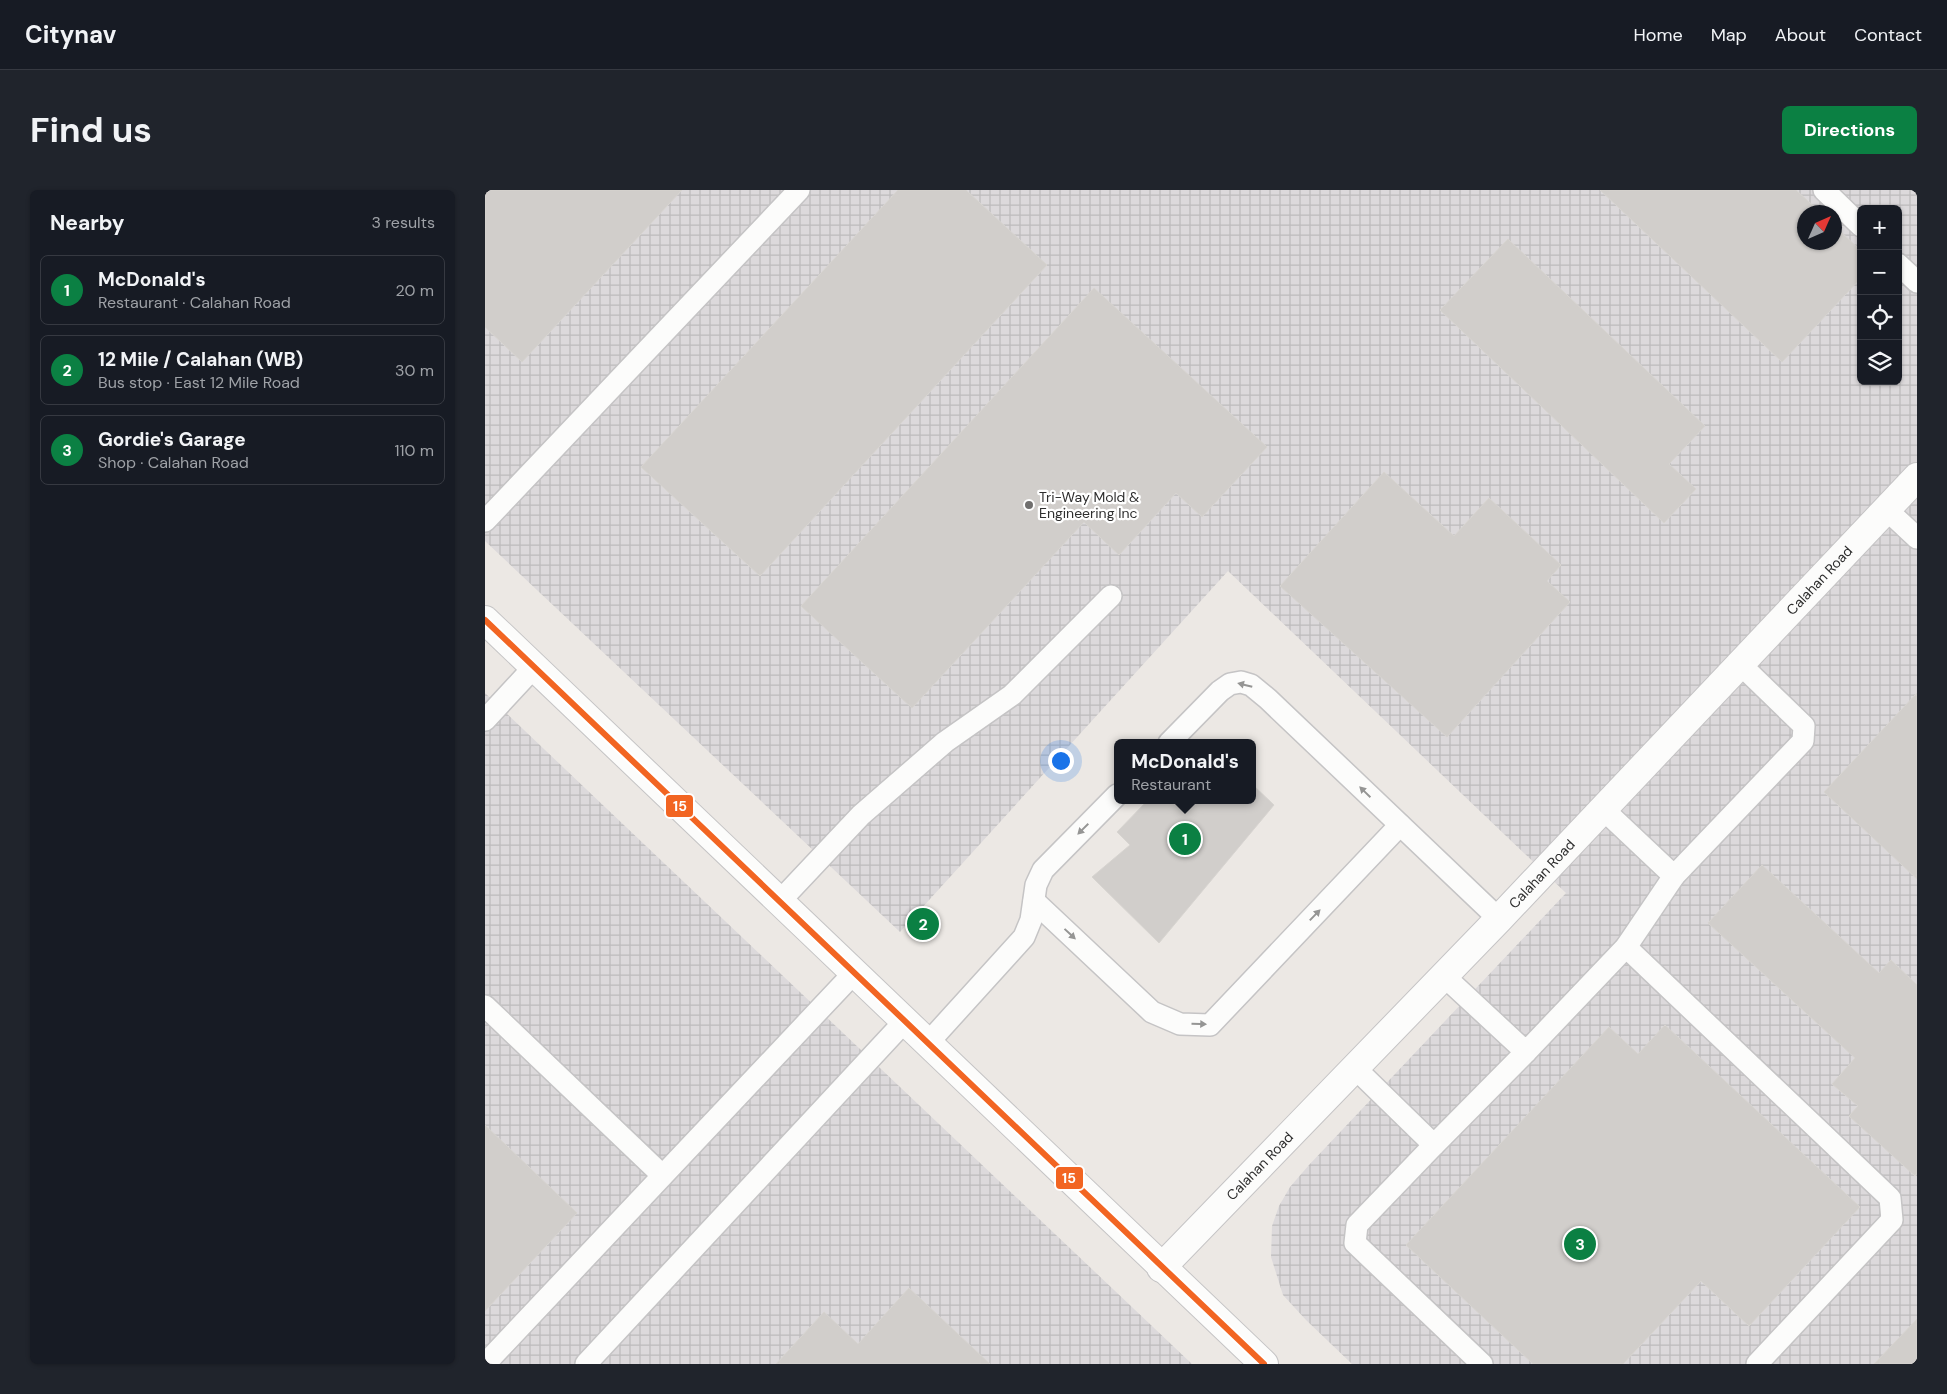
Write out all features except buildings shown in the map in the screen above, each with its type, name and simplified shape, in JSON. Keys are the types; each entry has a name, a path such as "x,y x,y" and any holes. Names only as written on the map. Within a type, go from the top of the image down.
{"street":[{"name":"Calahan Road","path":"1161,1268 1499,919 1917,477"},
{"path":"485,620 853,974 1264,1364"}],"lane":[{"path":"485,521 799,190"},
{"path":"1824,190 1857,222"},
{"path":"1902,268 1917,282"},
{"path":"1886,509 1917,538"},
{"path":"779,902 861,815 945,742 1011,695 1111,596"},
{"path":"1482,1364 1355,1243 1357,1225 1627,946 1674,876 1803,740 1803,726 1740,664"},
{"path":"485,720 534,667"},
{"path":"1173,739 1220,691 1230,684 1241,682 1251,685 1499,919"},
{"path":"927,1044 1024,937 1031,920 1036,885 1043,870 1114,798"},
{"path":"1603,809 1674,876"},
{"path":"1034,901 1152,1012 1180,1024 1210,1025 1400,826"},
{"path":"1627,946 1889,1198 1893,1220 1757,1364"},
{"path":"485,1364 853,974"},
{"path":"1444,976 1526,1052"},
{"path":"485,1006 663,1175"},
{"path":"586,1364 904,1022"},
{"path":"1355,1068 1434,1145"}],"shaded area":[{"path":"485,190 1917,190 1917,1364 1352,1364 1283,1295 1271,1257 1272,1226 1279,1206 1290,1187 1566,893 1228,571 900,932 485,541"},
{"path":"485,693 606,808 1192,1364 485,1364"}],"transit line":[{"name":"15","path":"485,620 1264,1364"}],"place":[{"name":"Tri-Way Mold & Engineering Inc","path":"1029,505"},
{"name":"McDonald's","path":"1185,839"},
{"name":"12 Mile / Calahan (WB)","path":"923,924"},
{"name":"Gordie's Garage","path":"1580,1244"}]}
